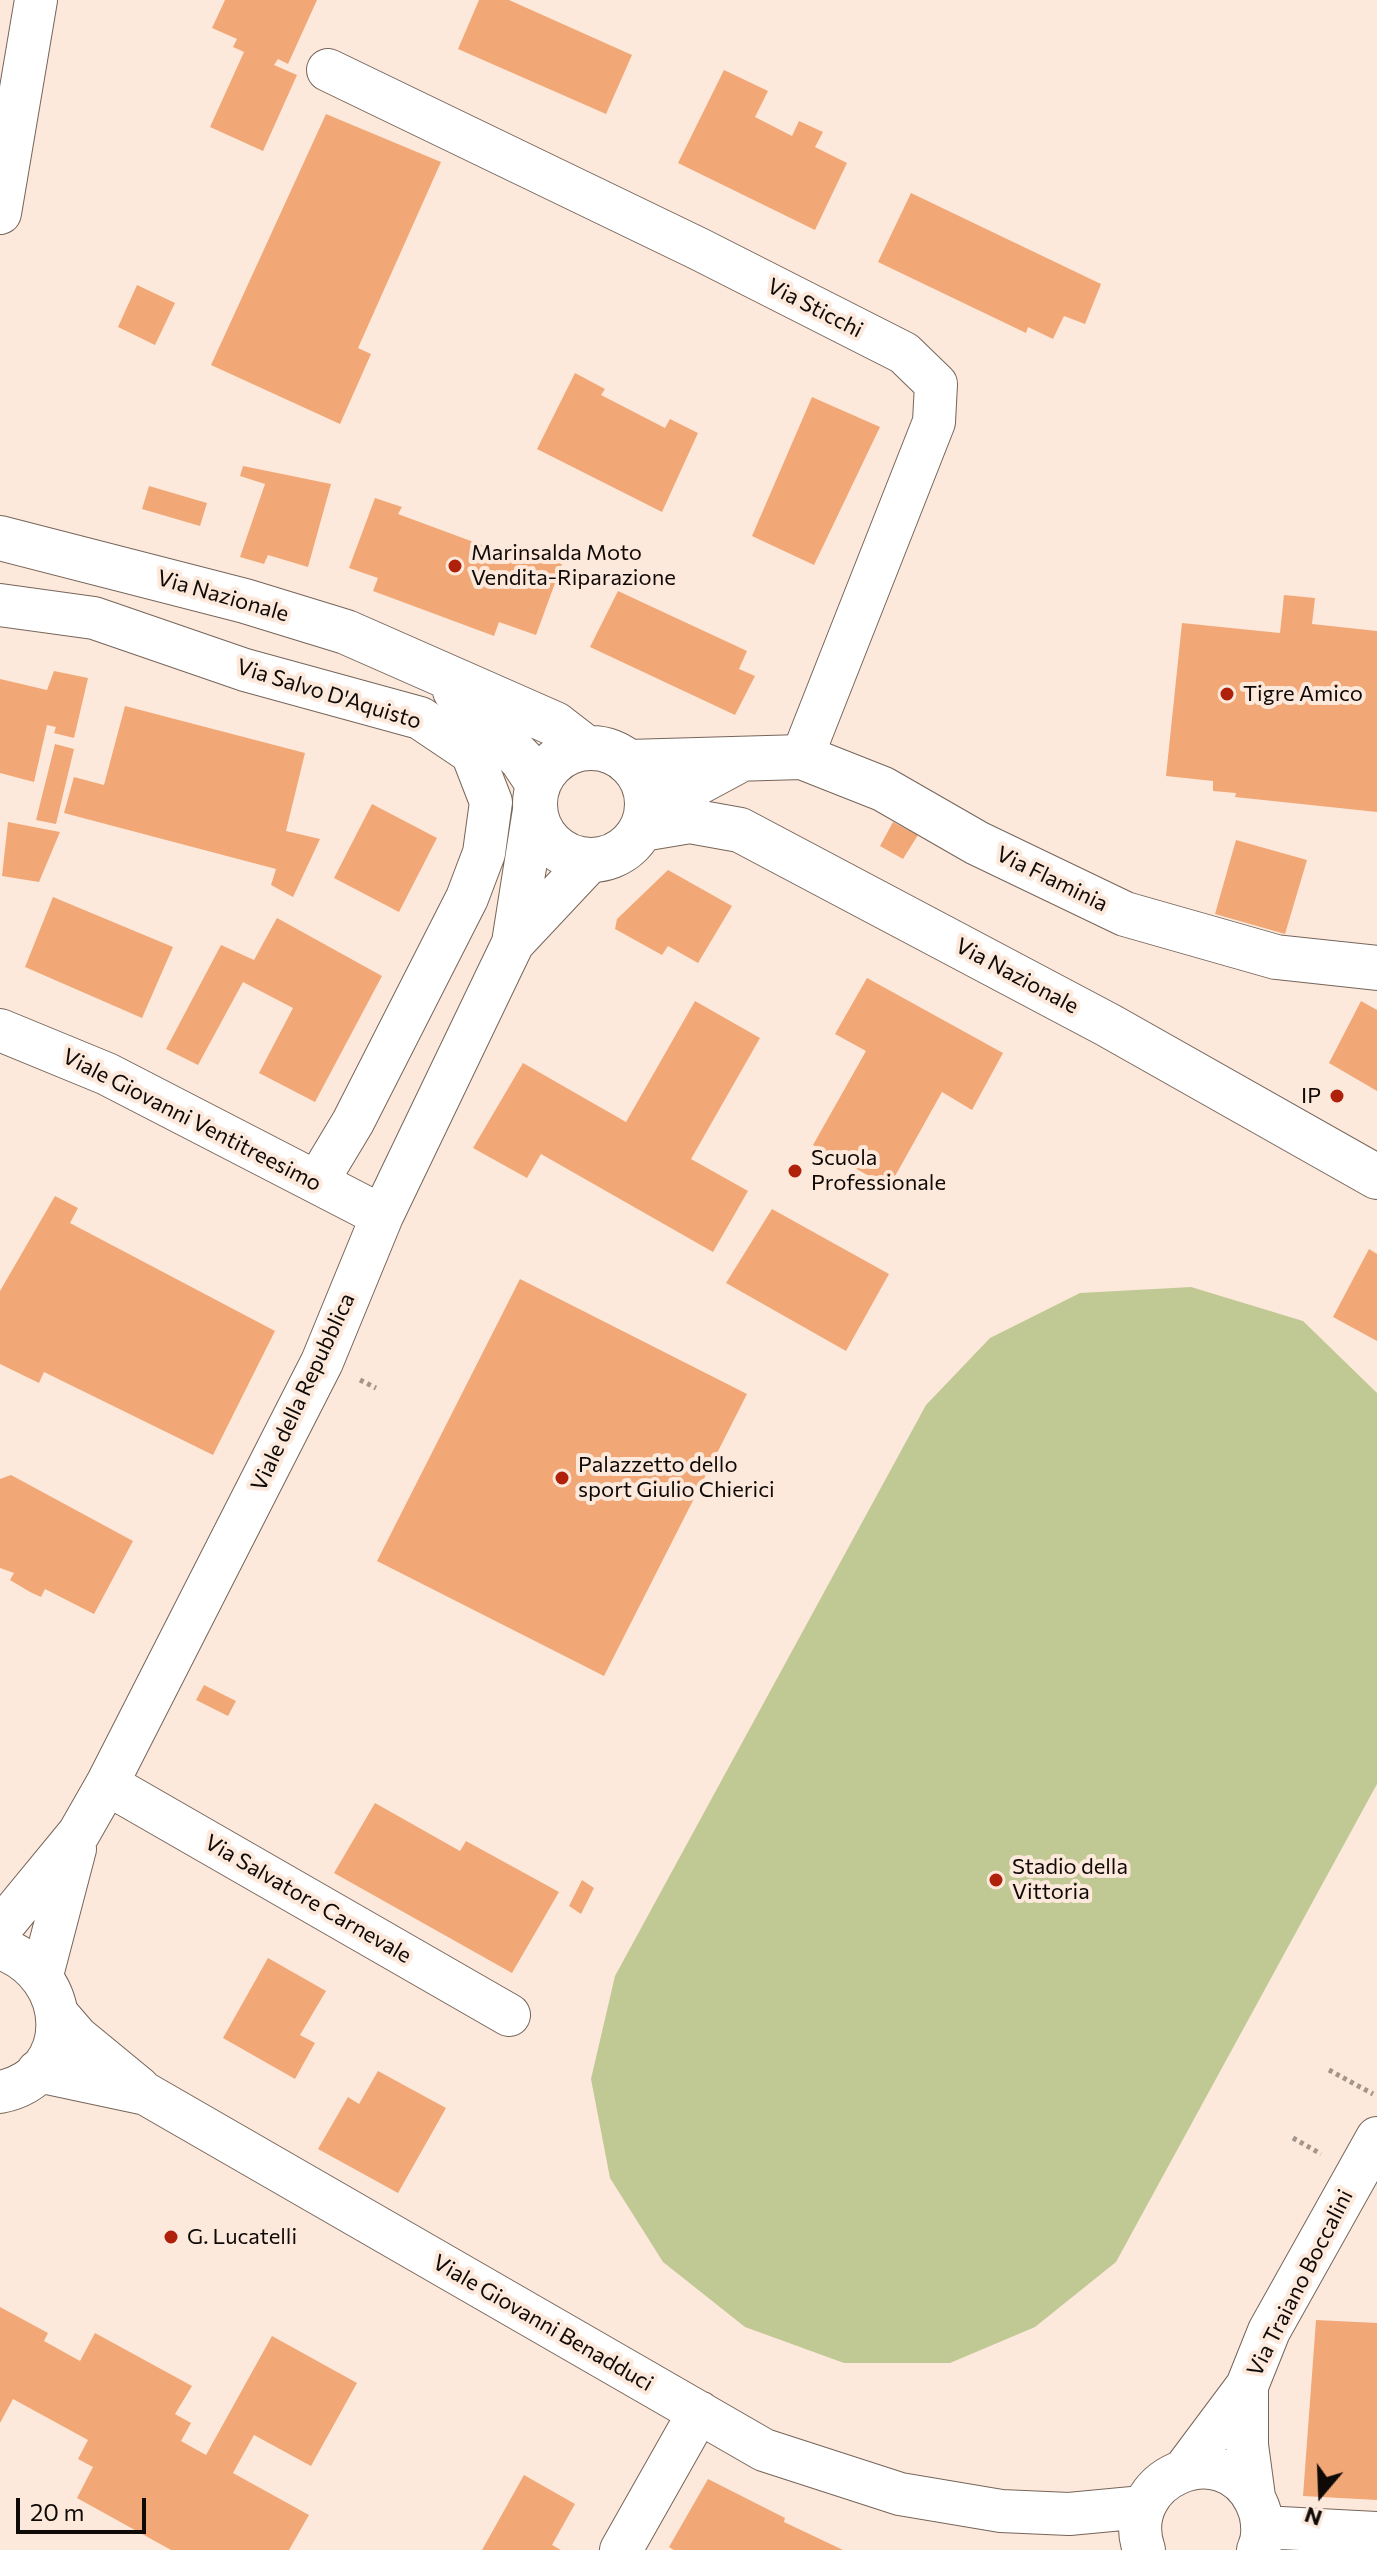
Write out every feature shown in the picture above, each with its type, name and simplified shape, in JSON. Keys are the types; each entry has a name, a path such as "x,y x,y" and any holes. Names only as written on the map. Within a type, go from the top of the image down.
{"main road":[{"name":"Via Nazionale","path":"0,538 245,601 346,632 555,724 586,748"},
{"name":"Via Nazionale","path":"440,675 522,760 536,797"},
{"path":"586,748 601,749 628,762 640,776 646,792 644,820 621,852 590,861 570,857 552,846 540,829 536,797 556,759 586,748"},
{"name":"Via Flaminia","path":"628,762 802,757 883,789 977,843 1125,914 1276,957 1377,968"},
{"name":"Via Flaminia","path":"644,820 742,759"},
{"name":"Via Nazionale","path":"644,820 690,821 740,830 1108,1025 1377,1177"}],"street":[{"path":"0,213 36,0"},
{"name":"Via Sticchi","path":"328,70 699,249 904,353 936,384 934,422 802,757"},
{"name":"Via Salvo D'Aquisto","path":"0,605 94,618 245,670 420,718 472,753 491,802 484,853 467,898 353,1122 317,1182"},
{"name":"Viale della Repubblica","path":"0,1929 79,1833 107,1784 322,1362 382,1216 513,943 536,797"},
{"name":"Viale della Repubblica","path":"513,943 590,861"},
{"name":"Viale Giovanni Ventitreesimo","path":"3,1041 107,1074 382,1216"},
{"name":"Via Salvatore Carnevale","path":"107,1784 509,2015"},
{"name":"Viale della Repubblica","path":"42,1975 79,1833"},
{"path":"0,1948 24,1958 42,1975 53,1994 58,2015 56,2035 38,2071 23,2083 0,2092"},
{"path":"58,2015 77,2037 146,2094"},
{"name":"Viale Giovanni Benadduci","path":"38,2071 146,2094 764,2450 900,2494 1001,2511 1069,2514 1143,2534"},
{"name":"Via Traiano Boccalini","path":"1143,2534 1155,2487 1185,2469 1247,2386 1269,2331 1377,2138"},
{"name":"Via Traiano Boccalini","path":"1247,2386 1247,2445 1258,2525"},
{"path":"621,2550 699,2412"},
{"path":"1185,2469 1205,2466 1224,2471 1241,2482 1258,2525 1377,2533"}],"path":[{"path":"1329,2070 1377,2097"}],"green space":[{"name":"Stadio della Vittoria","path":"1191,1287 1303,1321 1377,1393 1377,1784 1116,2262 1035,2327 950,2363 844,2363 745,2327 663,2262 610,2178 591,2079 615,1976 926,1405 990,1338 1080,1293"}],"building":[{"path":"225,0 317,0 288,64 278,59 274,65 297,75 263,151 210,127 244,52 233,47 237,39 212,28"},
{"path":"479,0 509,0 632,55 606,114 458,49"},
{"path":"724,70 768,91 755,117 792,136 799,121 823,132 815,147 847,163 815,230 678,163"},
{"path":"326,114 441,162 358,348 371,354 340,424 211,365"},
{"path":"911,193 1101,284 1085,324 1064,316 1053,339 1028,327 1026,333 878,262"},
{"path":"137,285 175,303 155,345 118,327"},
{"path":"575,373 605,389 601,395 665,428 670,419 698,433 662,512 537,449"},
{"path":"812,397 880,427 814,565 752,536"},
{"path":"243,466 331,484 308,567 268,555 264,564 240,557 265,484 240,476"},
{"path":"149,486 207,503 200,526 142,509"},
{"name":"Marinsalda Moto Vendita-Riparazione","path":"375,498 402,507 398,514 533,564 536,555 562,564 536,635 499,622 494,636 373,591 378,578 349,568"},
{"path":"618,591 747,651 739,669 755,676 735,715 590,647"},
{"path":"1284,595 1315,598 1312,624 1377,631 1377,812 1235,797 1236,793 1213,791 1213,781 1166,776 1182,623 1280,633"},
{"path":"54,671 88,678 74,738 54,733 56,727 47,725 34,782 0,773 0,679 47,690"},
{"path":"125,706 305,753 286,831 320,839 293,897 271,885 276,869 64,813 74,777 104,785"},
{"path":"55,744 74,749 56,824 36,820"},
{"path":"372,804 437,838 399,912 334,878"},
{"path":"8,822 60,832 39,882 2,876"},
{"path":"893,822 918,835 903,859 880,846"},
{"path":"1236,840 1307,860 1285,934 1215,914"},
{"path":"668,870 732,906 698,963 668,946 662,955 615,929 617,919"},
{"path":"53,897 173,947 142,1018 25,967"},
{"path":"277,918 382,976 315,1102 259,1073 293,1008 243,982 198,1065 166,1049 221,945 254,960"},
{"path":"867,978 1003,1053 972,1110 942,1092 889,1187 813,1145 866,1051 835,1034"},
{"path":"695,1001 760,1038 691,1159 748,1191 713,1252 541,1154 527,1178 473,1148 523,1063 626,1122"},
{"path":"1361,1001 1377,1010 1377,1091 1329,1063"},
{"path":"55,1196 78,1208 70,1223 275,1331 213,1455 44,1372 39,1383 0,1364 0,1291"},
{"path":"772,1209 889,1274 846,1351 726,1283"},
{"path":"1369,1249 1377,1254 1377,1341 1333,1317"},
{"name":"Palazzetto dello sport Giulio Chierici","path":"520,1279 747,1394 604,1676 377,1561"},
{"path":"11,1475 133,1541 94,1614 45,1589 41,1597 30,1592 10,1580 14,1573 0,1568 0,1479"},
{"path":"204,1685 236,1701 228,1716 196,1700"},
{"path":"375,1803 460,1851 466,1841 559,1892 512,1973 334,1873"},
{"path":"582,1880 594,1888 581,1914 569,1906"},
{"path":"268,1958 326,1991 300,2035 315,2043 295,2079 223,2038"},
{"path":"378,2071 446,2108 398,2193 318,2149 348,2097 359,2104"},
{"path":"0,2307 48,2333 44,2341 80,2361 95,2333 192,2386 175,2414 191,2423 181,2441 206,2455 272,2336 357,2383 311,2466 254,2435 233,2473 309,2515 289,2550 171,2550 77,2498 93,2467 78,2459 88,2440 13,2399 0,2423"},
{"path":"1316,2320 1377,2323 1377,2500 1303,2496"},
{"path":"524,2475 575,2504 552,2545 561,2550 482,2550"},
{"path":"708,2479 785,2518 784,2522 843,2550 674,2550 669,2547"}],"place":[{"name":"Marinsalda Moto Vendita-Riparazione","path":"455,566"},
{"name":"Tigre Amico","path":"1227,694"},
{"name":"IP","path":"1337,1096"},
{"name":"Scuola Professionale","path":"795,1171"},
{"name":"Palazzetto dello sport Giulio Chierici","path":"562,1478"},
{"name":"Stadio della Vittoria","path":"996,1880"},
{"name":"G. Lucatelli","path":"171,2237"}]}
